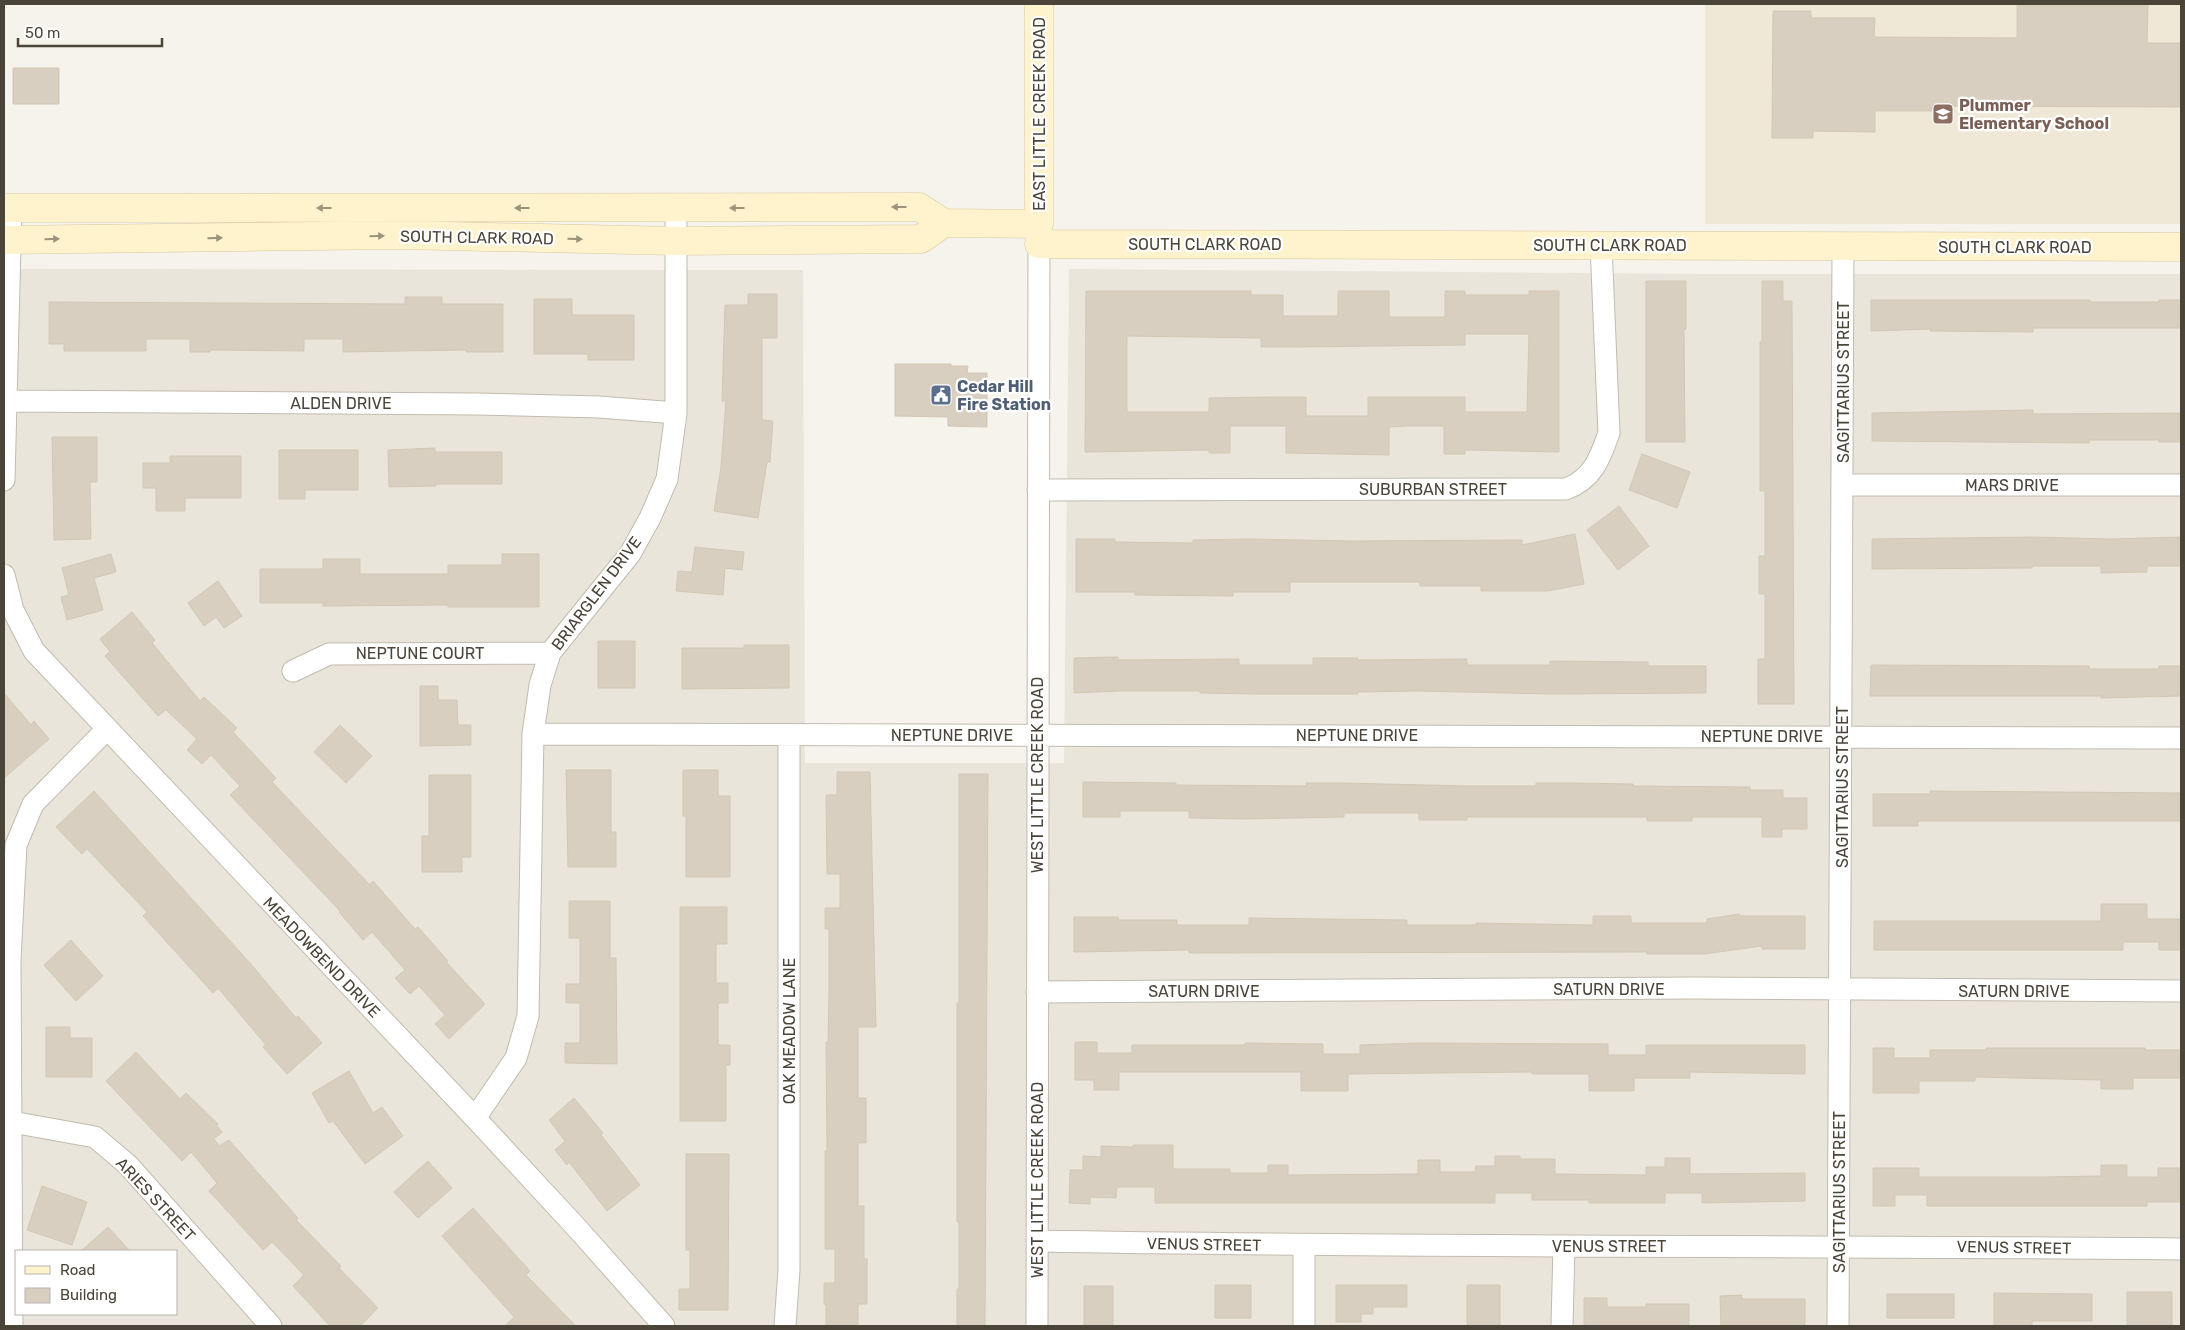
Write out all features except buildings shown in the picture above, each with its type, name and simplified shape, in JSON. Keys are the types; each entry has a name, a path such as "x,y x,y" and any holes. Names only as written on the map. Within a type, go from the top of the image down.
{"street":[{"name":"EAST LITTLE CREEK ROAD","path":"1038,4 1039,234"},
{"name":"SOUTH CLARK ROAD","path":"8,208 919,207 944,223 1039,234 1602,245 2181,247"},
{"path":"4,480 8,208"},
{"name":"BRIARGLEN DRIVE","path":"475,1118 516,1058 528,1016 532,734 540,685 550,653 630,554 650,518 667,479 676,413 676,208"},
{"name":"SOUTH CLARK ROAD","path":"7,240 399,235 676,241 921,239 944,223"},
{"name":"WEST LITTLE CREEK ROAD","path":"1037,1326 1039,234"},
{"name":"SUBURBAN STREET","path":"1038,490 1566,489 1580,484 1600,460 1609,433 1602,245"},
{"name":"SAGITTARIUS STREET","path":"1838,1326 1843,247"},
{"name":"ALDEN DRIVE","path":"6,401 477,404 599,407 676,413"},
{"name":"MARS DRIVE","path":"1843,485 2181,485"},
{"name":"MEADOWBEND DRIVE","path":"4,575 13,610 34,652 475,1118 664,1326"},
{"name":"NEPTUNE COURT","path":"293,671 329,654 550,653"},
{"path":"12,1326 10,960 16,845 33,804 106,730"},
{"name":"NEPTUNE DRIVE","path":"532,734 2181,738"},
{"name":"OAK MEADOW LANE","path":"785,1326 789,1270 789,735"},
{"name":"SATURN DRIVE","path":"1037,992 1685,988 2181,991"},
{"name":"ARIES STREET","path":"12,1122 95,1137 128,1164 271,1326"},
{"name":"VENUS STREET","path":"1037,1241 1304,1246 1839,1245 2181,1249"},
{"path":"1304,1246 1304,1326"},
{"path":"1562,1326 1564,1246"}],"shaded area":[{"name":"Plummer Elementary School","path":"1705,4 2181,4 2181,224 1705,224"},
{"path":"4,269 803,270 805,763 1064,763 1069,269 1720,274 2181,274 2181,1326 4,1326"}],"place":[{"name":"Plummer Elementary School","path":"1943,114"},
{"name":"Cedar Hill Fire Station","path":"941,395"}]}
